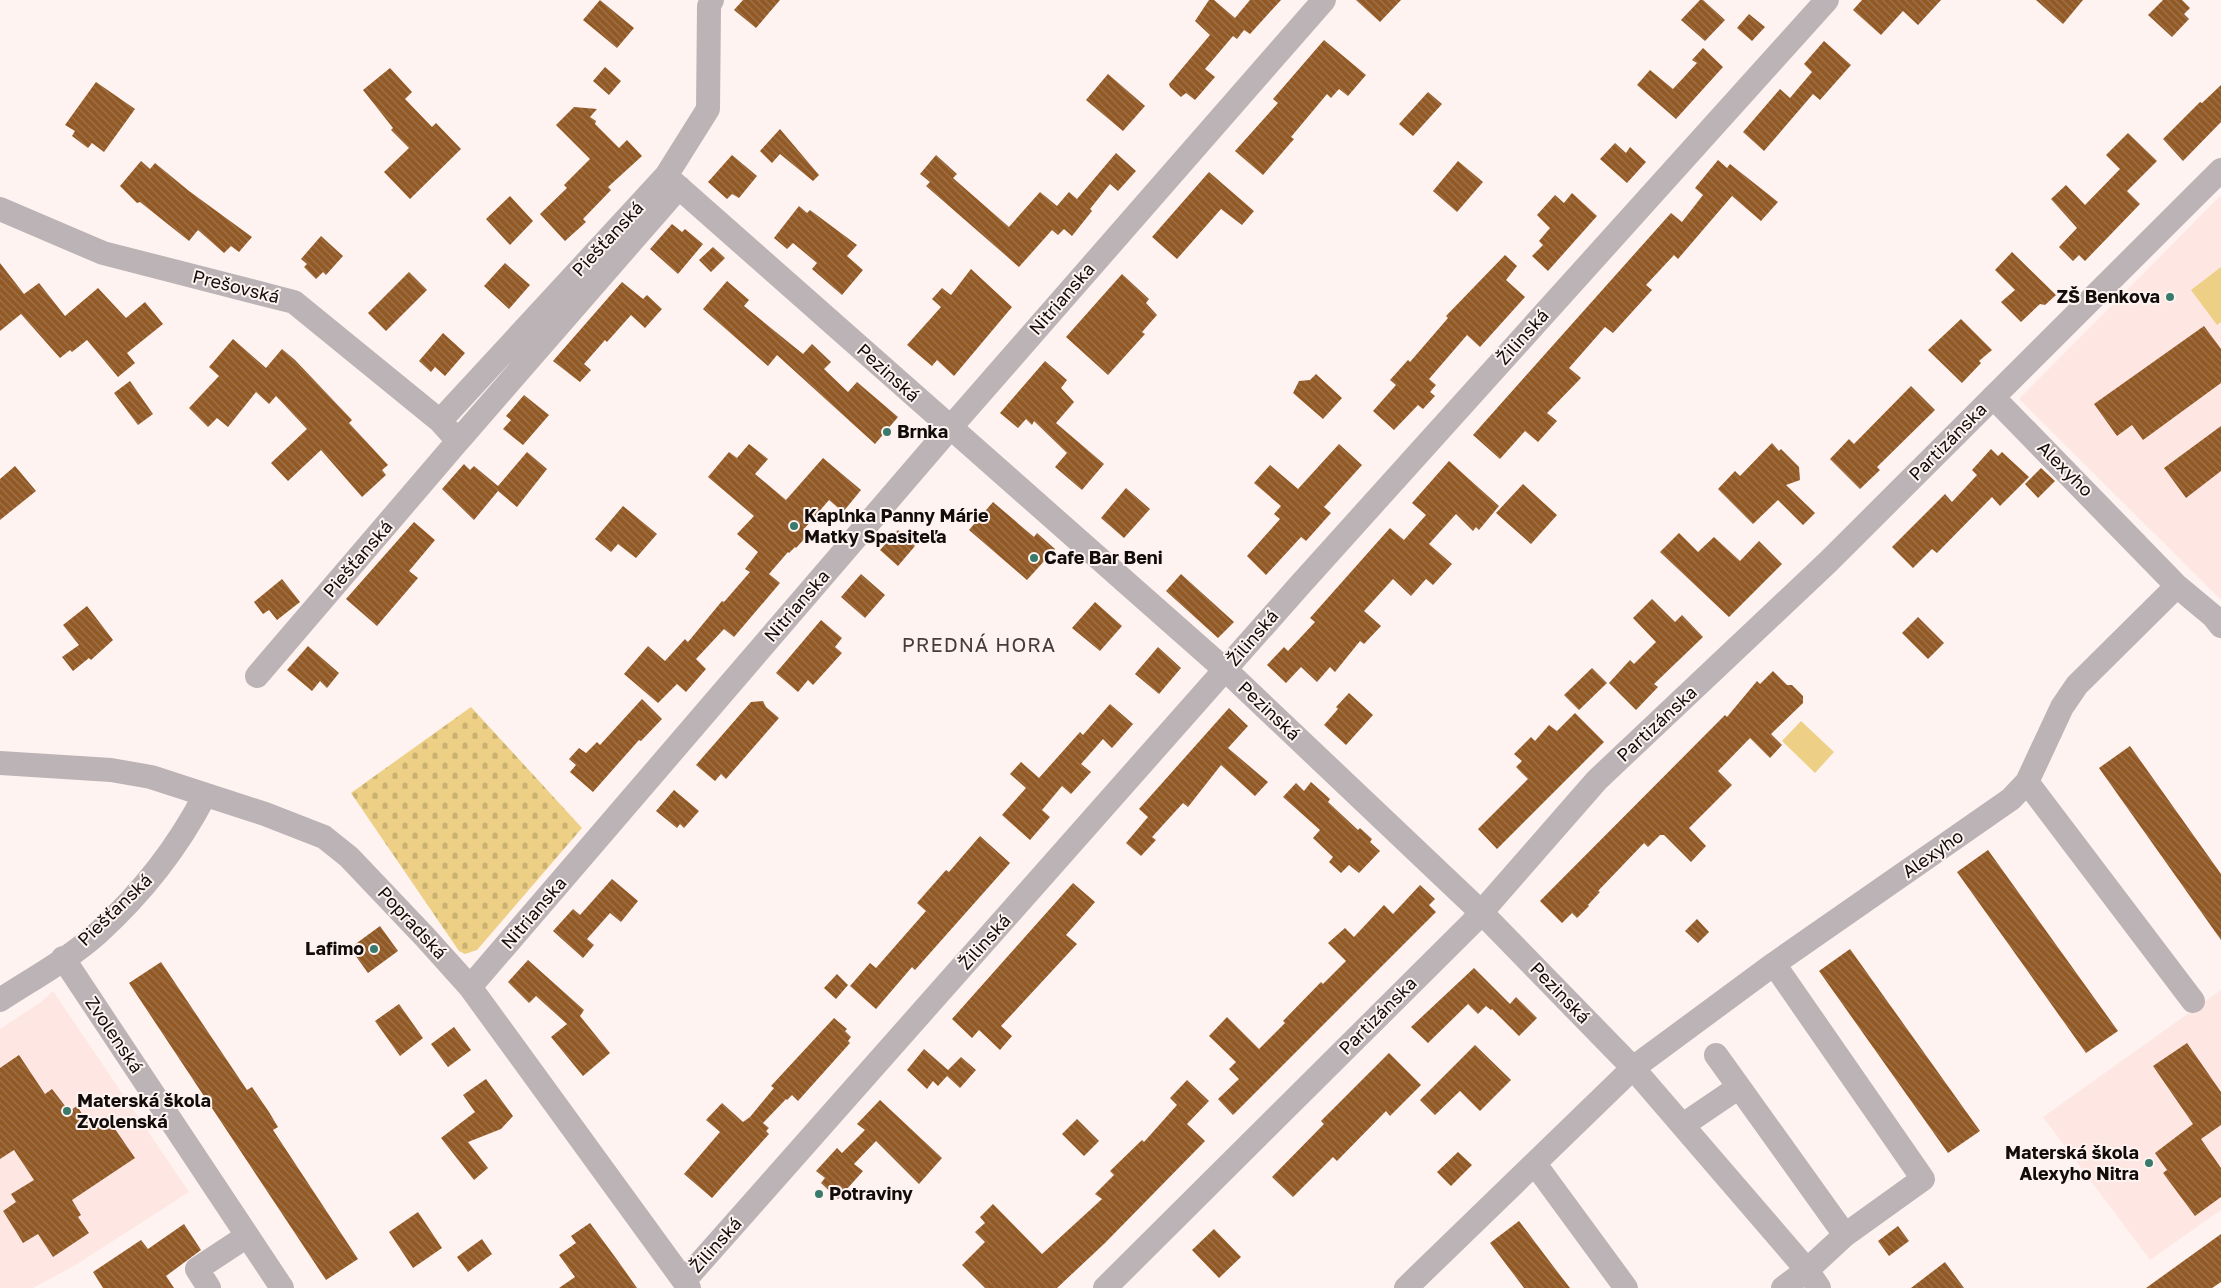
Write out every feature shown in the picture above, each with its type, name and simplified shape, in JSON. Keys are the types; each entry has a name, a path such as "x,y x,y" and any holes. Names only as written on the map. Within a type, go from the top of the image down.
{"street":[{"name":"Piešťanská","path":"257,676 458,441 672,182 708,109 708,6 712,0"},
{"name":"Nitrianska","path":"470,987 950,428 1324,0"},
{"name":"Žilinská","path":"687,1284 1299,586 1827,0"},
{"name":"Partizánska","path":"1105,1288 1482,912 1597,780 1828,562 2221,170"},
{"name":"Piešťanská","path":"440,421 672,182"},
{"name":"Pezinská","path":"672,182 1225,671 1482,912 1633,1068 1813,1279"},
{"name":"Prešovská","path":"0,210 103,253 294,302 440,421"},
{"name":"Alexyho","path":"1993,397 2177,586 2213,616 2221,626"},
{"path":"440,421 458,441"},
{"name":"Alexyho","path":"1406,1288 1633,1068 1774,964 2011,799 2026,782 2062,708 2077,685 2177,586"},
{"name":"Popradská","path":"0,763 111,770 151,777 265,814 324,837 349,856 426,937 470,987 687,1284"},
{"path":"2026,782 2193,1002"},
{"name":"Piešťanská","path":"0,1000 96,934 143,887 179,839 205,795"},
{"name":"Zvolenská","path":"63,958 282,1288"},
{"path":"1774,964 1923,1178 1845,1235 1813,1279 1783,1288"},
{"path":"1716,1055 1845,1235"},
{"path":"1682,1125 1740,1087"},
{"path":"1535,1164 1626,1288"},
{"path":"209,1288 197,1269 248,1236"}],"shaded area":[{"name":"ZŠ Benkova","path":"2221,195 2221,600 2019,399"},
{"name":"Materská škola Alexyho Nitra","path":"2221,990 2221,1210 2150,1260 2043,1117"},
{"name":"Materská škola Zvolenská","path":"53,991 189,1192 74,1266 33,1288 0,1288 0,1029 41,1002"}],"green space":[{"path":"2221,267 2221,322 2217,325 2191,290"},
{"path":"471,707 582,828 477,950 465,954 459,951 351,793"},
{"path":"1801,721 1834,752 1815,773 1782,741"}],"building":[{"path":"600,0 634,28 617,48 583,20"},
{"path":"743,0 780,0 756,28 734,10"},
{"path":"1209,0 1214,0 1235,18 1250,0 1281,0 1250,34 1244,30 1237,39 1233,36 1205,69 1215,77 1195,100 1186,93 1181,97 1169,84 1210,35 1195,21"},
{"path":"1356,0 1401,0 1380,22"},
{"path":"1700,0 1703,0 1725,20 1705,41 1681,20"},
{"path":"1862,0 1941,0 1918,25 1903,11 1881,35 1853,10"},
{"path":"2036,0 2083,0 2063,24"},
{"path":"2163,0 2182,0 2190,8 2184,14 2189,19 2172,37 2148,15"},
{"path":"1749,14 1765,27 1752,41 1737,28"},
{"path":"1324,40 1366,75 1348,96 1339,89 1331,98 1327,94 1291,137 1294,139 1263,175 1235,151 1278,103 1273,99"},
{"path":"1824,41 1851,65 1820,100 1813,94 1764,151 1743,132 1780,89 1790,98 1812,72 1804,64"},
{"path":"1703,48 1723,67 1676,119 1637,85 1650,70 1673,89 1697,63 1692,60"},
{"path":"605,67 621,81 609,95 593,81"},
{"path":"390,68 412,92 405,99 432,127 436,123 461,149 410,199 384,172 409,148 391,130 393,128 363,90"},
{"path":"1108,74 1145,106 1123,131 1086,100"},
{"path":"96,82 135,109 104,152 92,143 88,148 72,136 75,131 65,125"},
{"path":"2221,85 2221,122 2183,161 2163,139 2200,102 2202,103"},
{"path":"1428,92 1442,104 1413,136 1399,124"},
{"path":"574,107 597,109 590,117 596,121 595,124 619,148 627,140 642,156 608,187 611,190 583,219 586,222 565,241 540,214 567,188 564,185 590,159 556,125"},
{"path":"780,129 819,175 813,181 780,154 772,163 760,151"},
{"path":"2128,133 2157,161 2127,191 2140,204 2085,261 2079,255 2073,261 2059,247 2077,228 2051,199 2066,185 2085,205 2120,169 2106,155"},
{"path":"1615,143 1626,153 1630,147 1646,162 1627,183 1600,159"},
{"path":"1116,153 1136,171 1118,191 1110,184 1072,236 1064,229 1058,235 1052,230 1019,267 926,186 930,182 920,174 936,155 957,174 953,178 1009,227 1040,192 1057,206 1069,192 1077,199"},
{"path":"732,155 757,176 739,198 732,194 727,199 708,182"},
{"path":"1718,160 1727,168 1730,164 1778,202 1761,221 1732,196 1678,259 1674,255 1646,285 1652,290 1613,333 1605,327 1569,368 1581,378 1547,413 1557,421 1538,442 1525,431 1500,459 1473,435 1671,213 1682,222 1703,195 1695,188"},
{"path":"141,161 150,169 155,163 189,191 252,237 239,252 231,246 224,253 198,230 189,241 140,202 137,203 120,186"},
{"path":"1458,161 1483,182 1457,212 1433,191"},
{"path":"1209,172 1254,211 1242,225 1221,209 1177,259 1152,237"},
{"path":"1572,193 1597,216 1548,271 1532,256 1543,245 1539,241 1550,228 1537,215 1555,195 1564,203"},
{"path":"510,196 533,221 510,245 486,219"},
{"path":"799,206 807,213 810,210 857,245 847,256 863,270 842,295 812,269 817,263 793,243 787,249 774,238"},
{"path":"672,224 682,232 685,229 703,244 678,274 650,249"},
{"path":"321,236 343,256 326,275 323,272 316,279 304,267 307,264 301,259"},
{"path":"713,247 725,258 711,272 699,260"},
{"path":"2012,252 2056,295 2045,305 2040,304 2021,322 2001,302 2015,290 1995,270"},
{"path":"1505,255 1517,266 1506,280 1525,297 1480,347 1467,335 1429,379 1436,385 1430,392 1435,396 1423,409 1418,405 1394,430 1373,411 1396,385 1390,380 1408,360 1410,362 1448,318 1446,316"},
{"path":"0,263 24,294 39,283 65,316 98,288 126,318 145,302 163,324 127,353 135,363 118,377 87,340 72,352 70,350 60,358 21,314 0,331"},
{"path":"505,263 530,285 509,309 484,286"},
{"path":"971,269 1012,307 954,376 937,360 932,366 907,345 941,307 932,299 942,288 951,295"},
{"path":"409,272 427,290 386,331 368,313"},
{"path":"1122,274 1149,299 1146,303 1157,315 1142,332 1145,334 1108,375 1066,337"},
{"path":"727,281 749,300 744,306 803,354 812,344 831,362 824,369 848,392 857,382 898,417 875,444 777,355 768,366 703,309"},
{"path":"622,282 643,299 647,295 662,309 645,328 631,315 584,364 591,370 580,382 553,361"},
{"path":"1961,319 1992,350 1979,361 1981,363 1962,383 1928,350"},
{"path":"2204,326 2221,349 2221,383 2143,440 2132,425 2117,436 2094,404"},
{"path":"443,333 465,353 445,376 435,367 431,372 419,361"},
{"path":"233,339 266,368 282,349 295,360 352,420 349,423 388,465 382,470 386,475 362,497 321,450 288,481 271,463 307,429 276,396 269,404 256,392 228,427 217,418 208,427 189,408 219,376 209,367"},
{"path":"1045,361 1067,380 1061,388 1074,402 1056,423 1104,464 1082,490 1055,467 1067,453 1034,421 1032,425 1026,419 1018,428 1000,413"},
{"path":"1316,374 1342,398 1323,419 1293,393 1299,381 1310,380"},
{"path":"130,381 153,414 138,425 114,393"},
{"path":"1911,386 1935,410 1877,467 1880,470 1860,489 1830,459 1849,439 1854,444"},
{"path":"524,395 549,415 523,445 503,429 511,420 506,416"},
{"path":"2221,426 2221,471 2186,498 2164,468"},
{"path":"1772,443 1799,467 1800,480 1786,485 1815,513 1803,525 1778,500 1753,524 1718,489 1735,471 1740,476"},
{"path":"749,444 768,459 755,474 786,500 823,458 861,490 843,512 829,500 804,529 807,536 796,548 788,552 769,574 780,583 734,637 724,629 696,659 706,669 686,692 677,684 658,703 624,674 648,646 665,661 685,639 688,642 722,601 724,602 750,572 745,569 758,552 737,534 754,516 708,477 729,452 737,458"},
{"path":"1339,444 1362,465 1324,507 1331,513 1306,541 1301,537 1266,575 1247,556 1280,519 1274,514 1281,506 1254,483 1270,465 1298,489"},
{"path":"1991,449 1998,456 2002,452 2029,477 2000,506 1992,497 1937,553 1932,549 1913,568 1892,547 1945,494 1952,502 1977,475 1972,470"},
{"path":"527,452 547,469 517,507 498,491 474,520 442,489 464,464 470,470 474,466 498,486"},
{"path":"1449,461 1499,506 1479,530 1476,527 1473,531 1456,514 1429,544 1452,564 1433,585 1426,579 1411,596 1393,579 1364,611 1381,626 1364,644 1360,641 1335,672 1330,667 1317,682 1301,667 1286,683 1267,665 1284,647 1288,651 1315,622 1310,618 1390,528 1404,540 1426,515 1412,503"},
{"path":"15,466 36,491 0,520 0,479"},
{"path":"2041,468 2055,481 2038,498 2025,484"},
{"path":"1523,484 1557,515 1531,544 1496,513"},
{"path":"1126,488 1150,509 1124,538 1101,518"},
{"path":"993,502 1034,537 1037,533 1055,549 1027,580 969,530"},
{"path":"623,506 657,534 636,558 618,544 611,552 595,539"},
{"path":"414,522 435,540 409,571 418,578 377,626 346,599"},
{"path":"898,530 915,546 898,566 880,550"},
{"path":"1679,533 1698,552 1714,537 1740,561 1759,541 1782,564 1729,617 1660,552"},
{"path":"861,574 885,595 865,618 841,597"},
{"path":"1181,574 1234,622 1218,638 1166,591"},
{"path":"282,579 300,602 277,620 269,610 263,614 254,602"},
{"path":"1652,599 1675,622 1682,615 1703,637 1654,684 1658,687 1636,710 1609,683 1630,660 1634,664 1656,642 1633,618"},
{"path":"1095,602 1122,626 1100,651 1072,628"},
{"path":"87,606 113,640 91,660 89,658 73,671 62,657 79,645 63,625"},
{"path":"1918,617 1944,643 1928,659 1902,633"},
{"path":"821,620 842,638 835,647 842,653 813,685 808,680 798,692 776,673"},
{"path":"308,646 339,673 327,688 320,681 312,691 287,670"},
{"path":"1158,647 1181,668 1159,694 1135,674"},
{"path":"1592,668 1607,683 1579,710 1564,695"},
{"path":"1773,671 1787,685 1792,685 1803,696 1803,703 1771,734 1782,745 1770,758 1750,738 1718,771 1732,785 1689,828 1706,846 1691,862 1664,835 1660,835 1648,847 1644,843 1598,891 1600,892 1577,918 1572,913 1562,923 1540,901 1725,715 1727,717 1757,681 1760,684"},
{"path":"1349,693 1373,715 1346,745 1324,725 1338,709 1336,707"},
{"path":"642,699 662,719 641,741 639,740 593,792 570,772 576,765 569,759 579,748 586,753 597,742 600,745"},
{"path":"763,701 766,707 779,718 726,779 721,774 715,781 696,765 751,702"},
{"path":"1110,704 1133,724 1112,748 1103,739 1081,764 1091,772 1071,794 1062,786 1042,810 1050,817 1030,840 1002,815 1026,788 1010,774 1021,762 1039,778 1080,732 1083,735"},
{"path":"1229,708 1248,726 1228,748 1268,782 1255,796 1221,765 1188,807 1183,803 1152,837 1156,840 1141,856 1126,843 1148,817 1139,809"},
{"path":"1575,713 1604,742 1497,849 1478,829 1528,779 1516,767 1522,761 1514,754 1531,737 1535,741 1549,725 1557,731"},
{"path":"2130,746 2221,874 2221,940 2099,768"},
{"path":"1311,782 1330,799 1328,802 1358,830 1360,828 1372,839 1370,842 1380,851 1359,873 1349,865 1341,873 1329,862 1333,857 1313,838 1320,830 1283,797 1296,783 1304,791"},
{"path":"674,790 699,811 684,828 680,824 677,828 656,811"},
{"path":"980,836 1010,863 915,970 912,967 876,1009 850,986 870,963 876,968 926,911 917,903 946,870 949,872"},
{"path":"1988,850 2118,1031 2086,1053 1957,872"},
{"path":"612,879 638,901 621,922 610,913 587,939 594,945 583,958 553,931 573,909 580,915"},
{"path":"1073,883 1095,902 1066,935 1077,944 1001,1026 1012,1036 1000,1050 979,1030 972,1038 952,1019"},
{"path":"1420,885 1435,899 1429,905 1436,912 1233,1115 1218,1099 1239,1079 1229,1069 1236,1062 1209,1036 1227,1017 1259,1049 1321,982 1323,984 1346,961 1328,943 1345,928 1354,937 1384,905 1393,914"},
{"path":"1697,919 1709,932 1698,943 1685,931"},
{"name":"Lafimo","path":"380,926 398,951 368,973 350,948"},
{"path":"1850,949 1980,1131 1948,1153 1819,971"},
{"path":"528,960 584,1010 580,1016 610,1053 583,1076 551,1037 567,1024 536,996 529,1003 508,982"},
{"path":"161,962 247,1090 252,1087 269,1112 278,1127 273,1130 358,1259 326,1280 129,983"},
{"path":"1474,968 1510,1004 1516,997 1537,1018 1519,1036 1492,1009 1486,1006 1478,1014 1468,1004 1428,1043 1411,1027"},
{"path":"837,974 848,985 836,999 824,988"},
{"path":"399,1004 423,1038 400,1056 375,1021"},
{"path":"834,1018 847,1029 845,1031 851,1037 848,1041 850,1043 798,1101 792,1095 763,1123 769,1128 766,1131 769,1134 712,1198 684,1174 720,1132 706,1120 722,1103 743,1122 750,1117 774,1088 771,1086"},
{"path":"454,1027 471,1050 448,1067 431,1044"},
{"path":"2187,1043 2221,1092 2221,1125 2201,1139 2221,1168 2221,1197 2195,1216 2163,1173 2167,1170 2155,1153 2193,1124 2153,1066"},
{"path":"1475,1045 1511,1080 1480,1111 1460,1091 1435,1115 1420,1100"},
{"path":"924,1049 948,1070 961,1057 976,1070 960,1088 947,1076 938,1086 933,1081 927,1089 907,1070"},
{"path":"1389,1053 1421,1085 1390,1116 1386,1111 1337,1161 1333,1157 1293,1197 1272,1177 1324,1124 1321,1121"},
{"path":"19,1055 45,1094 52,1089 69,1111 77,1106 90,1126 106,1116 135,1158 72,1200 81,1215 78,1217 89,1233 53,1257 38,1234 23,1243 3,1211 16,1202 11,1194 34,1180 14,1150 0,1159 0,1068"},
{"path":"486,1079 513,1116 501,1129 468,1142 488,1168 474,1180 441,1138 475,1112 463,1095"},
{"path":"1187,1080 1209,1101 1187,1124 1205,1141 1105,1243 1057,1288 985,1288 962,1265 985,1242 975,1232 985,1223 980,1217 993,1204 1042,1254 1102,1199 1095,1194 1114,1175 1110,1171 1142,1140 1144,1142 1177,1105 1170,1098"},
{"path":"880,1100 942,1158 919,1184 876,1141 854,1164 863,1171 838,1199 821,1183 825,1178 816,1171 837,1148 842,1153 865,1130 857,1124"},
{"path":"1077,1119 1099,1141 1084,1156 1062,1134"},
{"path":"1458,1152 1472,1165 1451,1186 1437,1172"},
{"path":"418,1212 442,1248 413,1268 389,1232"},
{"path":"1519,1221 1570,1288 1524,1288 1490,1243"},
{"path":"590,1223 637,1288 559,1288 575,1277 559,1255 576,1243 571,1236"},
{"path":"184,1224 201,1250 166,1276 174,1288 103,1288 93,1272 141,1240 148,1249"},
{"path":"1898,1226 1909,1241 1889,1256 1878,1241"},
{"path":"1214,1229 1241,1257 1219,1278 1192,1250"},
{"path":"2221,1234 2221,1282 2212,1288 2146,1288"},
{"path":"482,1239 492,1254 468,1272 457,1257"},
{"path":"1945,1262 1964,1288 1911,1288"}],"place":[{"name":"ZŠ Benkova","path":"2170,297"},
{"name":"Brnka","path":"887,432"},
{"name":"Kaplnka Panny Márie Matky Spasiteľa","path":"794,526"},
{"name":"Cafe Bar Beni","path":"1034,558"},
{"name":"Lafimo","path":"374,949"},
{"name":"Materská škola Zvolenská","path":"67,1111"},
{"name":"Materská škola Alexyho Nitra","path":"2149,1163"},
{"name":"Potraviny","path":"819,1194"}],"district":[{"name":"PREDNÁ HORA","path":"979,645"}]}
